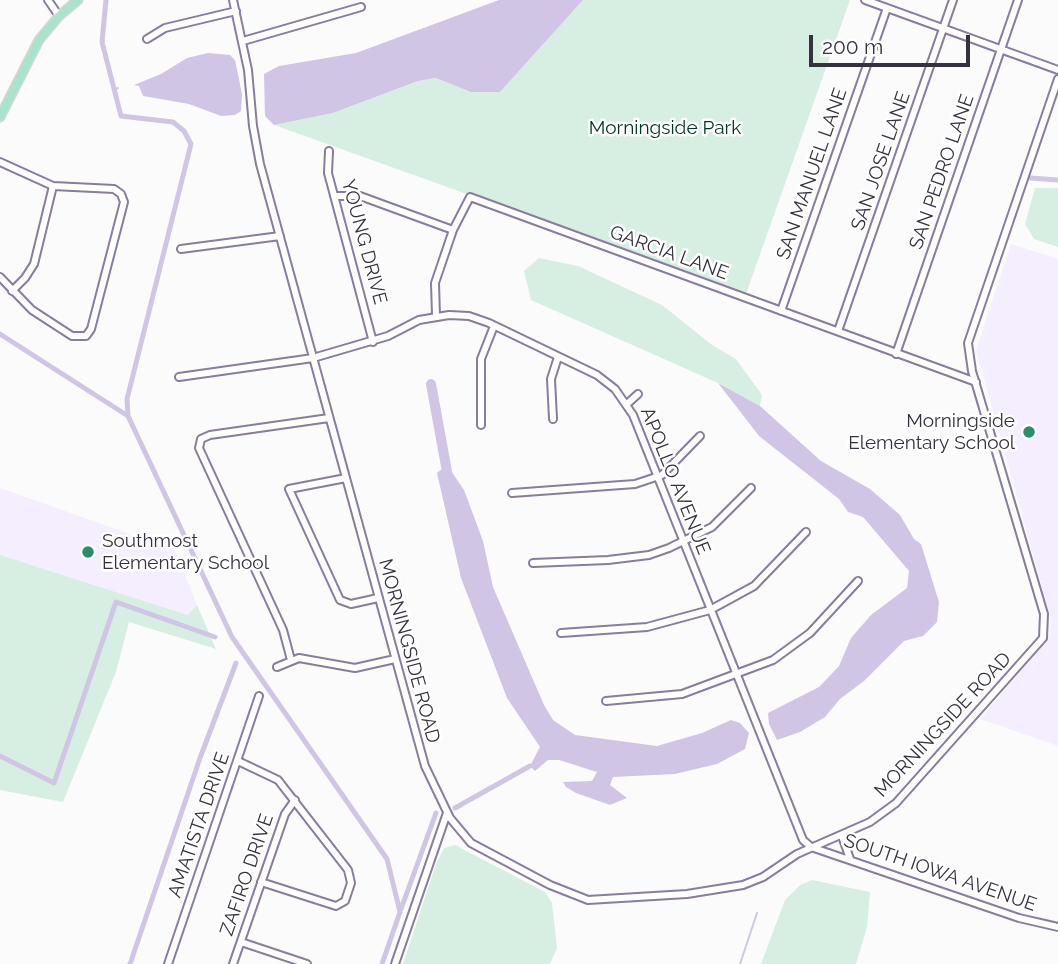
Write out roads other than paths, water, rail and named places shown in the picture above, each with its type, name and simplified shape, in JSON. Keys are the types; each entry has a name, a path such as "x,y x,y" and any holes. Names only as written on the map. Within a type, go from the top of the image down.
{"main road":[{"path":"0,117 33,50 59,16 78,0"}],"street":[{"path":"48,0 59,16"},
{"name":"MORNINGSIDE ROAD","path":"233,0 243,41 256,146 425,766 447,813 463,836 490,855 569,894 588,900 687,894 732,887 763,877 813,847 870,822 896,803 1038,646 1045,630 1044,614 968,343 1058,79"},
{"path":"864,0 1058,70"},
{"name":"SAN JOSE LANE","path":"838,331 953,0"},
{"name":"SAN PEDRO LANE","path":"896,354 1018,0"},
{"path":"243,41 361,7"},
{"name":"SAN MANUEL LANE","path":"781,311 887,8"},
{"path":"147,39 165,28 236,11"},
{"name":"YOUNG DRIVE","path":"329,151 327,162 334,196 373,341"},
{"path":"0,162 53,186 114,189 123,198 122,213 91,329 83,337 72,336 32,310 0,277"},
{"path":"12,291 26,278 33,264 53,186"},
{"path":"334,196 360,196 453,230"},
{"name":"GARCIA LANE","path":"436,316 435,283 453,230 470,197 977,382"},
{"path":"181,250 280,236"},
{"name":"APOLLO AVENUE","path":"179,377 313,358 373,341 419,320 436,316 469,316 597,376 615,389 627,404 658,477 800,836 813,847"},
{"path":"481,425 481,359 494,326"},
{"path":"553,419 551,379 558,357"},
{"path":"627,404 638,394"},
{"path":"292,660 283,630 199,448 201,439 210,435 329,418"},
{"path":"512,493 610,488 658,477 701,436"},
{"path":"346,478 289,489 340,600 351,604 378,598"},
{"path":"533,563 649,555 712,527 751,488"},
{"path":"561,632 647,627 710,610 754,586 806,532"},
{"path":"606,701 682,694 736,676 796,646 858,581"},
{"path":"277,667 292,660 309,658 355,668 395,659"},
{"name":"AMATISTA DRIVE","path":"168,964 259,696"},
{"path":"238,761 273,776 295,800 348,870 351,883 348,896 341,904 330,905 261,882"},
{"name":"ZAFIRO DRIVE","path":"233,964 285,814 295,800"},
{"path":"395,964 447,813"},
{"path":"842,836 849,859"},
{"name":"SOUTH IOWA AVENUE","path":"813,847 1019,918 1058,927"},
{"path":"241,942 307,964"}],"waterway":[{"path":"106,0 102,42 121,116 173,122 184,131 191,144 127,399 128,416 232,637 387,859 400,912 382,964"},
{"path":"113,90 118,88"},
{"path":"1030,178 1058,180"},
{"path":"0,334 128,416"},
{"path":"431,384 448,477"},
{"path":"0,756 54,783 116,602 215,637"},
{"path":"130,964 200,758 236,663"},
{"path":"455,808 530,766"},
{"path":"401,909 436,813"},
{"path":"740,964 757,913"}],"place":[{"name":"Morningside Elementary School","path":"1029,432"},
{"name":"Southmost Elementary School","path":"88,552"}],"park label":[{"name":"Morningside Park","path":"665,128"}]}
